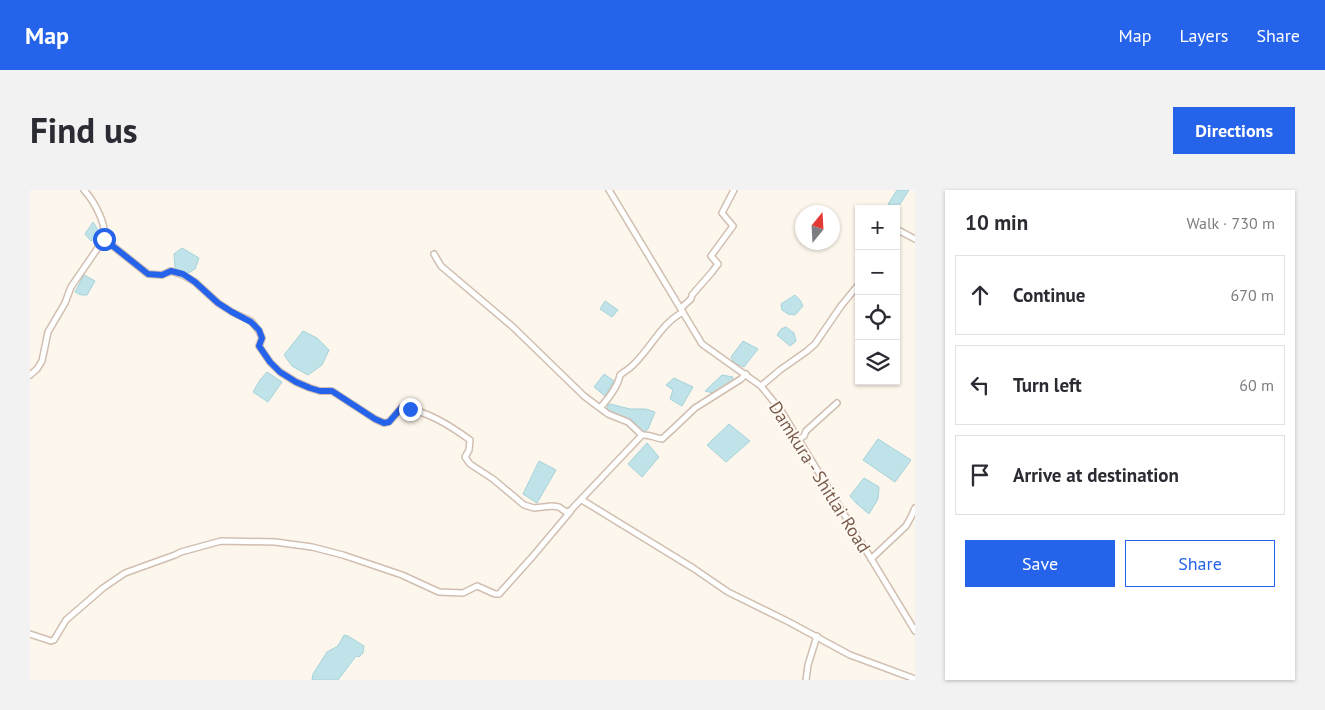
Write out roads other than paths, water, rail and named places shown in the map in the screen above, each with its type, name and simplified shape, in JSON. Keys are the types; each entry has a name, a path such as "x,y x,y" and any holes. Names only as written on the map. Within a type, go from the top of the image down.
{"street":[{"path":"30,375 42,361 48,332 71,287 104,239 106,232 96,208 84,190"},
{"name":"Damkura - Shitlai Road","path":"609,190 702,344 761,386 782,412 915,631"},
{"path":"600,408 612,393 620,375 634,365 666,325 682,310 718,264 711,256 733,226 722,212 734,190"},
{"path":"900,231 915,239"},
{"path":"104,239 148,274 162,275 171,271 183,274 218,303 251,322 259,330 262,338 259,346 270,362 280,372 296,382 320,391 332,391 384,423 389,422 402,407 418,410 431,416 447,424 470,440 469,450 465,457 470,464 493,479 524,505 534,508 552,506 559,507 566,512 570,511"},
{"path":"434,254 440,266 501,316 584,396 608,414 628,422 642,435"},
{"path":"761,386 815,344 855,289"},
{"path":"30,634 52,641 66,620 103,588 125,573 181,552 221,541 275,542 312,547 343,555 402,575 439,592 463,593 477,586 499,594 570,511 642,435 648,434 662,439 695,408 741,380 746,374"},
{"path":"798,440 837,403"},
{"path":"582,500 693,568 728,592 817,636 850,655 915,679"},
{"path":"871,559 906,526 915,508"},
{"path":"806,680 808,665 817,636"}],"water":[{"path":"897,190 909,190 900,205 888,204"},
{"path":"93,222 102,236 91,241 85,234"},
{"path":"182,248 199,258 195,269 187,274 175,268 174,254"},
{"path":"84,275 95,281 87,295 81,295 75,292"},
{"path":"795,295 803,306 795,315 788,314 782,310 781,304"},
{"path":"605,301 618,310 612,317 600,309"},
{"path":"786,327 794,333 796,341 790,346 777,335 781,329"},
{"path":"303,331 317,338 329,350 322,365 308,375 292,366 284,355"},
{"path":"743,341 758,349 744,367 734,363 731,357"},
{"path":"267,372 282,382 268,402 253,392"},
{"path":"604,374 614,381 605,396 594,387"},
{"path":"722,375 733,377 733,381 713,393 705,391"},
{"path":"674,378 693,387 682,406 670,399 673,390 666,385"},
{"path":"610,404 655,412 648,429 643,432 632,420 607,410"},
{"path":"729,424 750,441 726,462 707,445"},
{"path":"878,439 911,460 895,482 863,460"},
{"path":"647,443 659,457 642,477 628,464"},
{"path":"539,461 556,470 537,503 523,494"},
{"path":"864,478 879,487 878,499 869,514 850,496"},
{"path":"344,635 364,646 363,653 359,657 356,656 338,680 312,680 313,674 327,652 338,646"}]}
